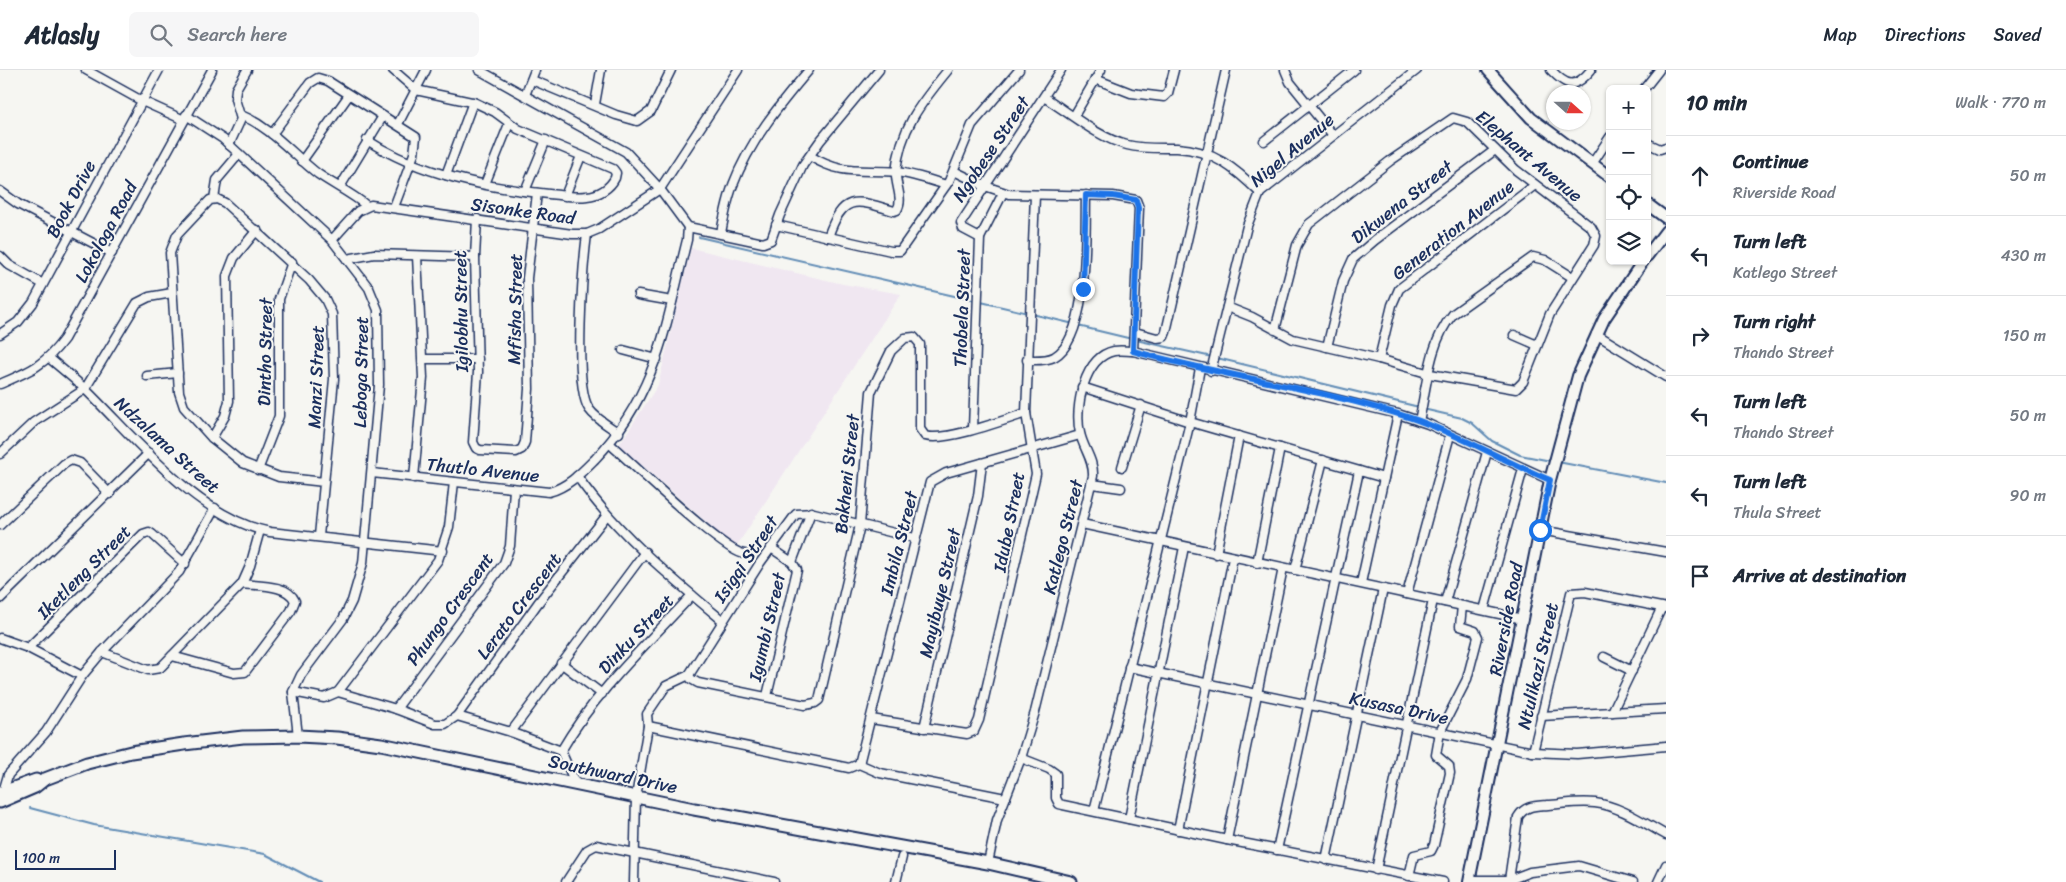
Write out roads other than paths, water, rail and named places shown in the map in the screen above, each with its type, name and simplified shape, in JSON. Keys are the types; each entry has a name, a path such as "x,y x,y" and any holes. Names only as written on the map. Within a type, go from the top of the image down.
{"main road":[{"name":"Southward Drive","path":"1,796 35,787 45,779 87,763 146,750 219,739 298,736 337,738 381,744 636,797 988,863 1071,882"}],"street":[{"name":"Leboga Street","path":"86,70 142,101 185,118 229,145 332,240 375,298 378,310 380,376 366,542 359,582 343,619 301,675 293,692"},
{"name":"Book Drive","path":"0,334 25,314 159,70"},
{"name":"Lokologa Road","path":"0,384 30,370 49,358 70,328 212,70"},
{"path":"247,70 235,94 235,104 241,115 272,134 302,161 366,206 358,211 332,240"},
{"path":"367,140 410,163 446,175 536,193 565,196 593,195 607,188 615,178 616,173 613,169 509,124 495,112 473,102 416,90 392,70"},
{"path":"398,124 426,70"},
{"path":"478,70 525,94 626,152 660,189 688,227 763,243 771,240 796,178 810,156 879,70"},
{"path":"525,94 535,70"},
{"path":"595,104 601,70"},
{"path":"532,80 628,119 642,120 655,104 671,70"},
{"name":"Sisonke Road","path":"366,206 394,207 533,228 587,234 606,225 660,189 738,70"},
{"path":"721,233 732,187 746,158 780,105 809,70"},
{"path":"828,237 836,216 850,204 868,202 891,211 897,210 900,203 896,172 903,140 913,115 948,70"},
{"path":"776,225 891,251 900,251 954,171 968,131 1019,70"},
{"name":"Ngobese Street","path":"980,238 964,229 961,223 1061,70"},
{"path":"1074,116 1101,70"},
{"path":"1095,80 1132,93 1164,97 1168,93 1174,70"},
{"path":"1135,332 1158,338 1164,337 1166,332 1226,70"},
{"path":"1285,70 1290,82 1332,134"},
{"path":"1264,141 1354,70"},
{"name":"Nigel Avenue","path":"1211,371 1246,226 1260,193 1332,134 1417,70"},
{"path":"1488,70 1531,118 1607,175"},
{"path":"1551,70 1561,81 1571,84 1578,82 1591,70"},
{"path":"1647,85 1659,70"},
{"path":"272,134 314,80 328,81 398,124 417,139 394,207"},
{"path":"302,161 350,96"},
{"path":"1044,97 1105,136 1127,145 1188,149 1206,153 1236,169 1260,193"},
{"path":"446,175 473,102"},
{"path":"229,145 240,123 241,115"},
{"path":"340,187 383,116"},
{"name":"Elephant Avenue","path":"1453,118 1466,122 1535,185 1594,232 1596,236 1594,245 1550,314 1523,382 1516,389 1430,374 1379,359 1293,339 1275,330 1297,245 1309,224 1320,214 1453,118"},
{"path":"485,184 509,124"},
{"path":"525,191 546,140"},
{"path":"1592,164 1606,143"},
{"path":"1651,145 1660,149 1666,147"},
{"name":"Dikwena Street","path":"1327,347 1343,280 1353,259 1375,240 1496,150"},
{"path":"239,154 217,180 214,199 206,202 172,244 170,262 179,392 184,407 212,438 243,463 279,477 324,482"},
{"path":"565,196 581,156"},
{"path":"810,156 823,164 841,170 896,172 946,185"},
{"path":"954,171 1003,193 1133,198 1138,202 1133,351"},
{"name":"Generation Avenue","path":"1379,359 1392,305 1400,289 1535,185"},
{"path":"0,192 18,204 112,253"},
{"name":"Mfisha Street","path":"476,402 472,438 474,446 484,450 519,451 525,442 529,389 527,278 536,193"},
{"name":"Thobela Street","path":"973,429 980,238 1003,193"},
{"name":"Idube Street","path":"924,728 967,734 974,731 979,720 1035,486 1036,474 1026,413 1035,195"},
{"path":"1027,360 1049,358 1060,352 1077,319 1083,289 1086,195"},
{"name":"Manzi Street","path":"214,199 225,203 292,262 325,299 332,314 334,379 320,536"},
{"path":"1651,207 1666,218"},
{"name":"Igilobhu Street","path":"476,402 478,359 475,258 477,220"},
{"name":"Thutlo Avenue","path":"372,473 549,492 561,488 577,476 619,433 645,389 657,359 687,240 688,227"},
{"path":"212,438 225,416 229,402 227,276 234,258 257,230"},
{"path":"1651,251 1666,231"},
{"path":"587,234 580,302 583,392 589,408 619,433"},
{"path":"347,259 374,254 475,258"},
{"path":"0,256 9,265 43,284"},
{"path":"414,478 422,402 423,359 417,256"},
{"path":"1419,421 1436,346 1449,318 1461,307 1528,259 1541,258 1572,277"},
{"name":"Dintho Street","path":"258,470 279,416 279,299 292,262"},
{"name":"Riverside Road","path":"1469,881 1550,480 1578,376 1596,334 1622,291 1641,265"},
{"path":"0,454 34,422 85,390 137,303 149,297 172,293"},
{"path":"638,295 672,301"},
{"path":"1227,307 1275,330"},
{"path":"1514,334 1537,345"},
{"path":"1596,334 1666,377"},
{"name":"Bakheni Street","path":"689,675 691,679 698,683 805,705 816,704 819,700 860,525 871,392 886,358 905,338 914,337 920,344 922,433 935,437 973,429 1026,413"},
{"path":"623,350 657,359"},
{"name":"Katlego Street","path":"988,863 997,820 1021,758 1092,484 1093,463 1080,435 1077,410 1082,387 1095,366 1107,353 1133,351 1211,371 1272,382 1398,414 1419,421 1550,480"},
{"name":"Ndzalama Street","path":"49,358 85,390 149,454 188,488 215,508 260,530 366,542"},
{"path":"423,359 478,359"},
{"path":"1094,811 1190,422 1200,368"},
{"path":"147,376 178,373"},
{"path":"1082,387 1190,422 1384,478"},
{"path":"1122,467 1141,405"},
{"path":"1361,583 1398,414"},
{"name":"Imbila Street","path":"859,764 872,719 914,538 930,482 946,473 1080,435"},
{"path":"1407,594 1450,435"},
{"path":"1216,554 1239,436"},
{"path":"610,444 718,539 739,554 745,554"},
{"path":"1257,563 1280,448"},
{"path":"1445,602 1487,452"},
{"path":"0,598 110,494 149,454"},
{"path":"1295,570 1323,460"},
{"path":"0,525 67,462 80,463 110,494"},
{"name":"Mayibuye Street","path":"924,728 978,496 982,463"},
{"path":"1484,610 1523,469"},
{"path":"1277,850 1359,471"},
{"path":"577,476 607,515 644,552 722,620"},
{"name":"Phungo Crescent","path":"293,692 328,698 338,692 428,576 443,551 449,527 454,482"},
{"path":"1092,484 1121,488"},
{"name":"Phungo Crescent","path":"396,709 504,563 510,546 514,489"},
{"path":"1,796 8,775 46,732 82,676 102,652 173,580 185,564 215,508"},
{"name":"Isigqi Street","path":"689,675 722,620 792,518 802,512 811,512"},
{"path":"792,562 811,512 914,538"},
{"name":"Lerato Crescent","path":"457,716 538,603 607,515"},
{"path":"1082,524 1184,548 1335,577 1523,619"},
{"path":"102,652 152,671 160,668 242,584 250,566 260,530"},
{"path":"1540,530 1666,552"},
{"name":"Iketleng Street","path":"28,648 143,534 149,532 152,534 185,564"},
{"path":"366,542 443,551"},
{"name":"Igumbi Street","path":"767,696 796,575 796,566 771,548"},
{"path":"1129,819 1184,548"},
{"path":"511,732 644,552"},
{"path":"1178,830 1233,558"},
{"path":"1227,840 1283,568"},
{"path":"172,656 234,673 245,672 292,611 295,601 291,594 284,590 242,584"},
{"path":"1326,860 1383,589"},
{"name":"Ntulikazi Street","path":"1533,752 1571,593 1580,591 1664,607"},
{"name":"Dinku Street","path":"561,751 574,727 692,595"},
{"path":"1376,870 1433,600"},
{"path":"1409,876 1414,854 1432,851 1434,845 1450,772 1449,766 1436,755 1440,732 1467,679 1478,637 1475,631 1460,626 1462,606"},
{"path":"1612,712 1664,607"},
{"path":"0,638 28,648 82,676"},
{"path":"1604,657 1632,671"},
{"name":"Dinku Street","path":"561,663 602,694"},
{"name":"Kusasa Drive","path":"1129,667 1533,752 1577,754 1666,746"},
{"path":"634,882 636,797 648,726 647,714 662,690 670,682 689,675"},
{"path":"293,692 298,736"},
{"path":"338,692 396,709 440,725 450,722 457,716 511,732 561,751 576,785"},
{"path":"1541,716 1666,709"},
{"path":"872,719 924,728"},
{"path":"648,726 849,768 859,764 880,773 1005,798"},
{"path":"1021,758 1049,769 1056,774 1056,798 1060,804 1227,840 1443,882"},
{"path":"1509,880 1518,818 1521,812 1532,806 1584,803 1604,804 1626,813 1666,835"},
{"path":"566,882 591,846 601,846 774,882"},
{"path":"896,882 902,857"},
{"path":"1658,882 1666,865"},
{"path":"1469,881 1509,880 1530,872 1579,866 1633,882"}],"waterway":[{"path":"699,237 976,301"},
{"path":"981,302 1028,313"},
{"path":"1032,314 1074,324"},
{"path":"1078,326 1132,339"},
{"path":"1136,340 1212,357"},
{"path":"1217,358 1419,407"},
{"path":"1423,409 1462,418 1472,423 1492,441 1520,455 1551,461"},
{"path":"1558,462 1666,483"},
{"path":"30,808 94,825 265,854 319,882"}]}
